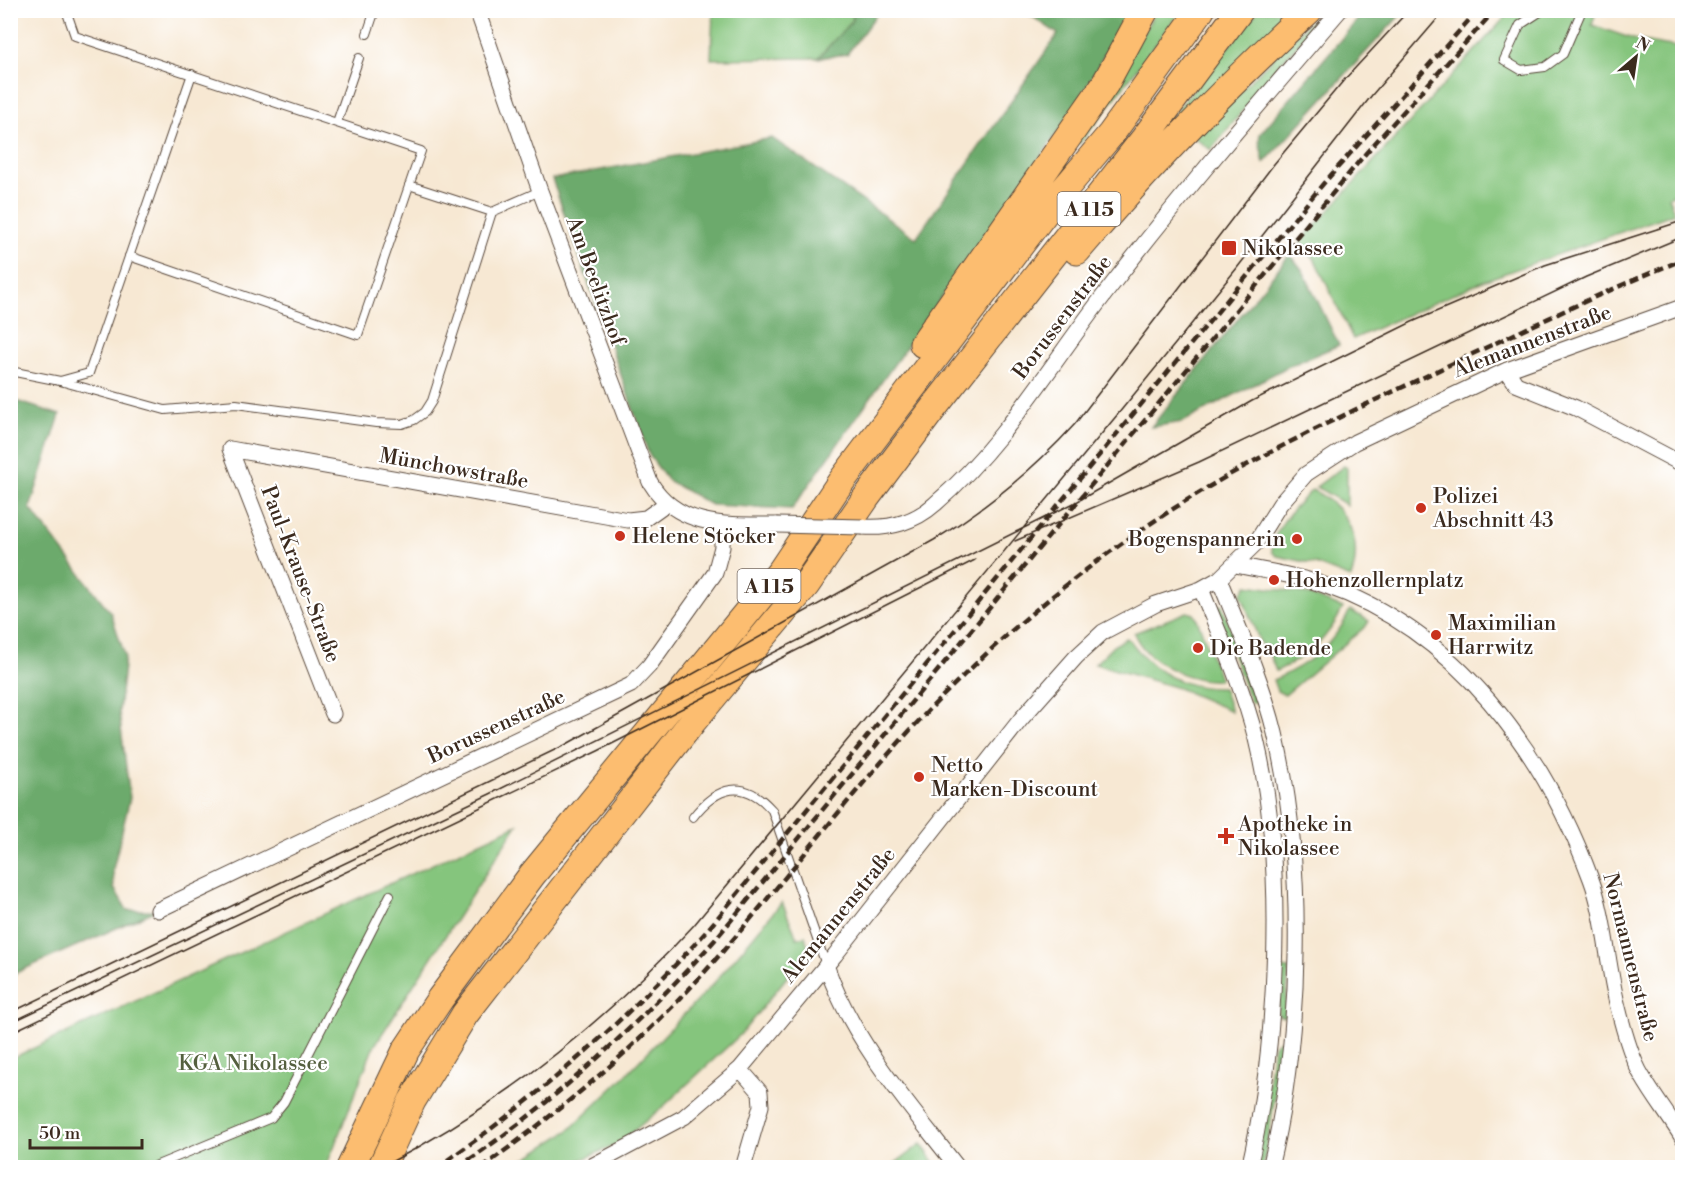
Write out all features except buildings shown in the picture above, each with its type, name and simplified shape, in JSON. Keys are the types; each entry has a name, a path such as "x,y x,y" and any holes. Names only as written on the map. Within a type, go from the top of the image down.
{"highway":[{"path":"840,483 846,459 875,412 1098,94 1145,10"},
{"name":"A 115","path":"350,1167 406,1050 440,999 532,875 780,572 840,483 1046,211 1111,134 1201,10"},
{"name":"A 115","path":"381,1167 411,1101 465,1014 693,721 806,585 866,498 935,406 1144,139 1240,10"},
{"path":"935,406 973,377 1090,236 1181,135 1309,10"}],"street":[{"name":"Am Beelitzhof","path":"477,10 540,191 640,460 657,493 667,503 698,521 722,524"},
{"name":"Borussenstraße","path":"158,910 631,685 649,666 715,573 722,547 722,524 881,528 909,521 933,506 987,454 1117,278 1189,187 1340,10"},
{"name":"Alemannenstraße","path":"1236,565 1255,544 1280,504 1306,474 1355,442 1507,370 1683,307"},
{"path":"1507,370 1516,384 1576,408 1683,464"},
{"name":"Münchowstraße","path":"230,448 628,520 646,518 667,503"},
{"name":"Paul-Krause-Straße","path":"230,448 333,714"},
{"path":"1236,565 1219,579 1201,589 1224,645 1255,737 1265,788 1273,885 1269,1035 1266,1084 1249,1167"},
{"name":"Normannenstraße","path":"1236,565 1325,586 1380,612 1449,659 1508,720 1550,789 1591,880 1617,1005 1641,1074 1683,1137"},
{"path":"1219,579 1246,646 1275,733 1285,792 1293,880 1296,958 1291,1036 1286,1089 1270,1167"},
{"name":"Alemannenstraße","path":"588,1167 684,1117 740,1069 826,965 1021,719 1086,647 1124,619 1156,603 1201,589"},
{"path":"826,965 842,999 878,1062 958,1167"},
{"path":"740,1069 760,1092 761,1099 742,1167"}],"lane":[{"path":"66,10 75,36 421,151 358,335 129,256"},
{"path":"367,34 375,10"},
{"path":"1544,10 1520,25 1504,60 1521,70 1545,67 1563,54 1582,10"},
{"path":"337,122 358,58"},
{"path":"60,381 89,373 192,74"},
{"path":"409,185 492,212 540,191"},
{"path":"10,371 60,381 165,410 236,404 376,423 402,424 414,420 425,412 432,401 492,212"},
{"path":"1255,737 1275,733"},
{"path":"693,817 703,804 728,791 741,789 762,799 772,810 826,965"},
{"path":"150,1167 271,1118 284,1102 390,895"},
{"path":"1269,1035 1291,1036"}],"green space":[{"path":"713,11 854,11 852,21 818,58 711,59"},
{"path":"854,11 879,11 847,54 818,58 852,21"},
{"path":"1024,11 1128,11 1075,108 792,509 711,505 667,480 649,455 552,179 772,138 916,238 1058,34"},
{"path":"1156,11 1181,11 1080,144 1078,141"},
{"path":"1258,11 1299,11 1079,240 1183,102"},
{"path":"1321,11 1328,11 1281,63 1211,150 1193,137"},
{"path":"1365,11 1404,11 1264,163 1259,141 1260,134"},
{"path":"1511,11 1596,11 1592,25 1636,40 1682,48 1682,191 1668,197 1675,213 1483,281 1353,339 1315,260 1300,242"},
{"path":"1290,254 1303,271 1339,345 1287,367 1183,422 1151,427"},
{"path":"10,399 60,415 30,508 111,613 125,656 119,712 130,798 113,869 114,888 127,910 157,910 11,975"},
{"path":"1344,466 1347,468 1347,505 1316,487"},
{"path":"1312,490 1335,505 1350,526 1355,550 1351,578 1315,564 1277,556 1272,552 1280,527 1292,510"},
{"path":"1247,585 1303,593 1343,608 1331,629 1316,646 1307,654 1276,671 1266,646 1262,647 1241,594"},
{"path":"1222,605 1257,702 1251,703 1215,607"},
{"path":"1350,610 1369,621 1366,626 1285,695 1277,691 1273,680 1319,653 1336,634"},
{"path":"1187,612 1194,614 1197,619 1220,678 1218,680 1194,678 1169,668 1148,653 1134,633"},
{"path":"1127,638 1143,657 1172,677 1192,685 1223,688 1231,711 1178,688 1095,664 1113,646"},
{"name":"KGA Nikolassee","path":"517,825 373,1048 326,1167 11,1167 10,1059"},
{"path":"782,902 797,938 805,936 809,950 740,1035 665,1105 618,1144 565,1167 518,1167 517,1164 568,1131 620,1081 714,983"},
{"path":"1280,968 1289,969 1285,1016 1283,1017 1278,1015"},
{"path":"1279,1040 1284,1044 1263,1167 1255,1168 1274,1045"},
{"path":"921,1144 938,1167 890,1167"}],"tram line":[{"path":"10,1013 565,745 934,540 973,515 1043,457 1075,424 1274,164 1344,80 1409,10"},
{"path":"380,1168 466,1118 547,1060 624,996 694,925 1118,414 1237,268 1372,95 1445,10"},
{"path":"10,1023 490,794 1078,501 1252,401 1412,322 1545,265 1682,221"},
{"path":"1015,541 1199,462 1586,277 1682,237"},
{"path":"10,1033 598,751 975,560"}],"railway":[{"path":"436,1168 509,1115 578,1058 643,998 705,933 1323,184 1478,10"},
{"path":"457,1168 527,1117 593,1062 655,1003 714,941 1366,153 1495,10"},
{"path":"481,1168 590,1083 666,1013 725,949 857,790 926,713 995,646 1097,562 1169,511 1294,440 1533,325 1682,260"}],"place":[{"name":"Nikolassee","path":"1229,248"},
{"name":"Polizei Abschnitt 43","path":"1421,508"},
{"name":"Helene Stöcker","path":"620,536"},
{"name":"Bogenspannerin","path":"1297,539"},
{"name":"Hohenzollernplatz","path":"1274,580"},
{"name":"Maximilian Harrwitz","path":"1436,635"},
{"name":"Die Badende","path":"1198,648"},
{"name":"Netto Marken-Discount","path":"919,777"},
{"name":"Apotheke in Nikolassee","path":"1226,836"}]}
